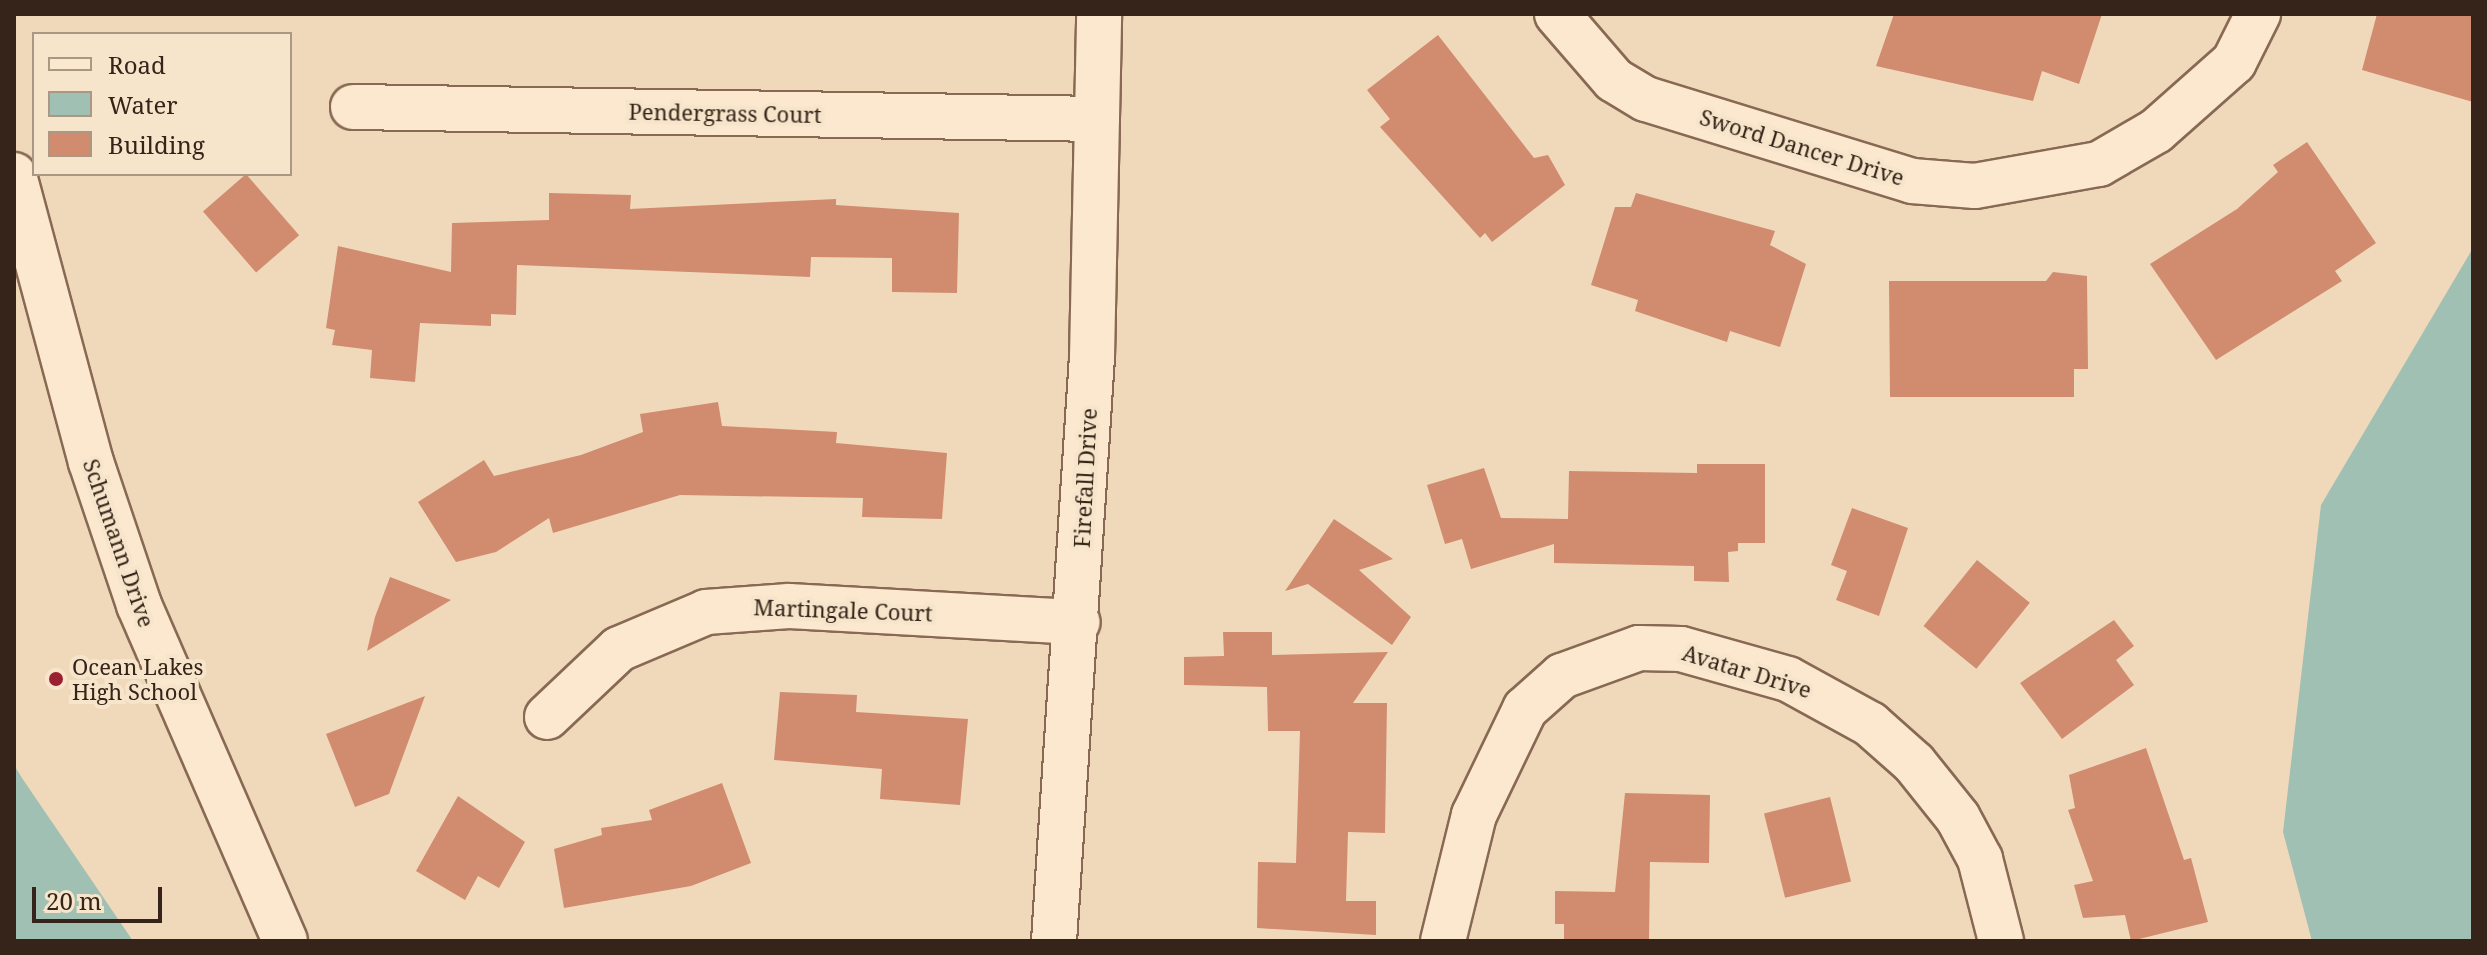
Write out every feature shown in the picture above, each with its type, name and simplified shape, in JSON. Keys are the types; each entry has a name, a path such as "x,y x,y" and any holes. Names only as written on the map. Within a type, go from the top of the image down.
{"street":[{"name":"Firefall Drive","path":"1054,941 1078,622 1099,14"},
{"name":"Sword Dancer Drive","path":"1557,14 1614,80 1646,99 1912,181 1975,186 2099,164 2156,131 2234,62 2258,14"},
{"name":"Pendergrass Court","path":"353,107 1097,119"},
{"name":"Schumann Drive","path":"14,175 91,462 139,605 285,941"},
{"name":"Martingale Court","path":"547,717 619,649 719,610 789,606 1078,622"},
{"name":"Avatar Drive","path":"1443,941 1474,815 1525,709 1562,676 1639,648 1681,649 1788,679 1870,724 1958,818 1980,859 2001,941"}],"water":[{"path":"2473,248 2473,941 2312,941 2283,832 2321,505"},
{"path":"14,765 22,778 133,941 14,941"}],"building":[{"path":"1894,14 2102,14 2079,84 2042,71 2033,101 1876,66"},
{"path":"2377,14 2473,14 2473,102 2362,70"},
{"path":"1438,35 1534,158 1548,155 1565,185 1492,242 1485,233 1480,238 1380,127 1390,119 1367,90"},
{"path":"2307,142 2376,243 2335,271 2342,281 2216,360 2150,264 2237,209 2278,172 2273,165"},
{"path":"244,176 248,176 299,235 256,273 203,211"},
{"path":"549,193 631,195 630,209 836,199 836,205 959,213 957,293 892,292 892,258 811,257 810,277 517,265 516,315 491,314 491,326 420,323 415,382 370,378 372,350 332,345 335,330 326,328 338,246 451,272 452,223 549,220"},
{"path":"1636,193 1775,231 1770,245 1806,264 1780,347 1730,331 1727,342 1635,311 1638,300 1591,285 1615,207 1631,207"},
{"path":"2053,272 2087,276 2088,369 2074,369 2074,397 1890,397 1889,281 2046,281"},
{"path":"718,402 722,426 837,432 836,443 947,453 942,519 862,517 863,498 680,495 553,533 549,518 496,552 456,562 418,502 484,460 494,476 581,455 643,432 640,414"},
{"path":"1697,464 1765,464 1765,543 1738,543 1738,551 1728,552 1729,582 1694,581 1694,566 1554,563 1554,544 1471,569 1462,539 1445,544 1427,485 1484,468 1501,518 1568,519 1569,471 1697,473"},
{"path":"1852,508 1908,528 1879,616 1836,600 1847,571 1831,565"},
{"path":"1334,519 1393,559 1359,570 1411,617 1392,645 1308,584 1285,591"},
{"path":"1977,560 2030,603 1976,669 1924,626"},
{"path":"390,577 451,600 367,651 375,617"},
{"path":"2114,620 2134,646 2116,660 2134,685 2062,739 2020,683"},
{"path":"1223,632 1272,632 1272,655 1388,652 1353,703 1387,703 1385,833 1348,832 1346,901 1376,901 1376,935 1257,928 1258,862 1296,863 1300,731 1268,731 1267,687 1184,685 1184,657 1224,656"},
{"path":"780,692 857,695 856,712 968,719 960,805 880,799 882,769 774,760"},
{"path":"425,696 389,794 355,807 326,734"},
{"path":"2146,748 2184,860 2191,858 2208,922 2131,941 2125,915 2083,918 2074,885 2093,881 2068,810 2075,808 2069,775"},
{"path":"722,783 751,863 691,886 564,908 554,849 602,835 601,828 652,820 649,810"},
{"path":"1625,793 1710,795 1709,863 1650,862 1649,941 1564,941 1564,924 1555,924 1555,891 1615,892"},
{"path":"458,796 525,842 499,888 478,876 465,900 416,871"},
{"path":"1830,797 1851,881 1785,898 1764,813"}],"place":[{"name":"Ocean Lakes High School","path":"56,679"}]}
